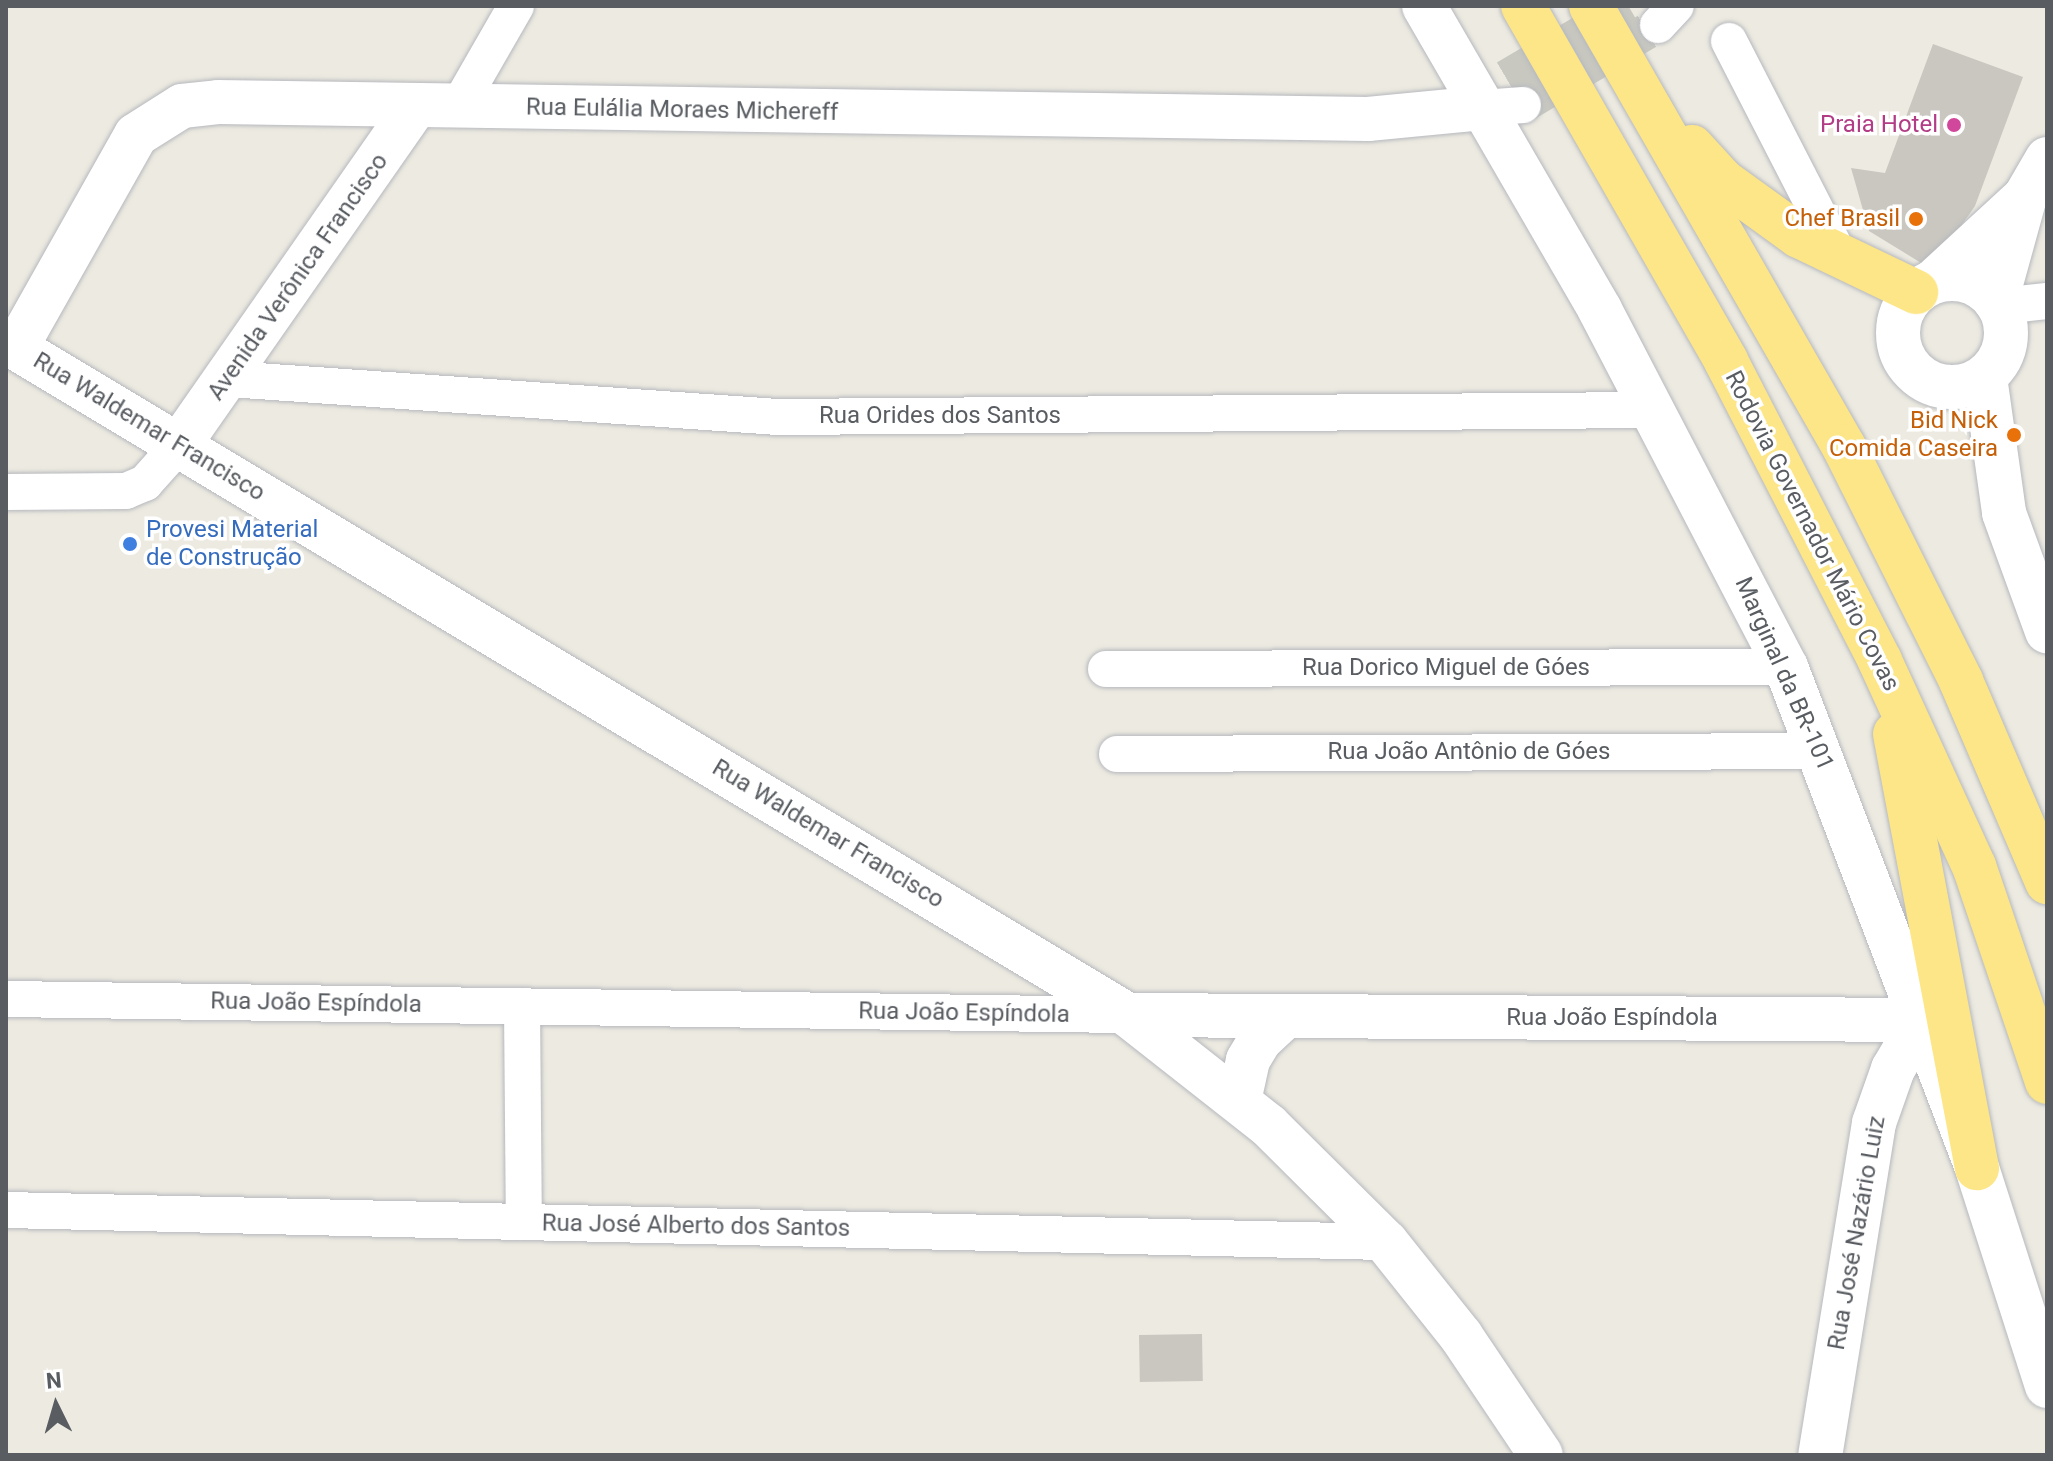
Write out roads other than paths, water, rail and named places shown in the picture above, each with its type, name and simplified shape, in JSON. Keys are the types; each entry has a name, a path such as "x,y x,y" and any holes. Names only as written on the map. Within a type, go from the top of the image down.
{"highway":[{"name":"Rodovia Governador Mário Covas","path":"1523,6 1726,361 1880,661 1974,866 2047,1082"},
{"path":"1591,6 1844,447 1961,681 2047,882"},
{"path":"1644,96 1723,181 1799,236 1840,257 1925,287"},
{"path":"1880,661 1977,1168"}],"street":[{"name":"Avenida Verônica Francisco","path":"179,445 516,6"},
{"name":"Marginal da BR-101","path":"1424,6 1503,97 1652,410 1786,667 1821,751 1977,1168 2047,1386"},
{"path":"1729,41 1840,257"},
{"name":"Rua Eulália Moraes Michereff","path":"11,345 136,135 154,119 182,106 218,102 1368,119 1503,97"},
{"path":"2025,197 1925,287 1898,323 1898,342 1910,367 1931,384 1949,388 1985,377 2004,352 2006,329 1998,304 2025,197 2047,159"},
{"path":"1925,287 1969,281 1998,304 2047,301"},
{"name":"Rua Waldemar Francisco","path":"11,345 1128,1015 1239,1101 1386,1242 1461,1336 1541,1455"},
{"path":"1985,377 2004,513 2043,612"},
{"name":"Rua Orides dos Santos","path":"229,379 778,417 1652,410"},
{"path":"6,492 126,491 145,483 179,445"},
{"name":"Rua Dorico Miguel de Góes","path":"1106,669 1786,667"},
{"name":"Rua João Antônio de Góes","path":"1117,754 1821,751"},
{"name":"Rua João Espíndola","path":"6,999 1128,1015 1922,1020"},
{"path":"522,1006 524,1222"},
{"path":"1239,1101 1248,1060 1260,1040 1286,1016"},
{"name":"Rua José Nazário Luiz","path":"1820,1455 1874,1123 1893,1069 1922,1020"},
{"name":"Rua José Alberto dos Santos","path":"6,1210 1386,1242"}],"tunnel":[{"path":"1506,78 1628,6"},
{"path":"1523,105 1658,25"}],"place":[{"name":"Praia Hotel","path":"1954,125"},
{"name":"Chef Brasil","path":"1916,219"},
{"name":"Bid Nick Comida Caseira","path":"2014,435"},
{"name":"Provesi Material de Construção","path":"130,544"}]}
